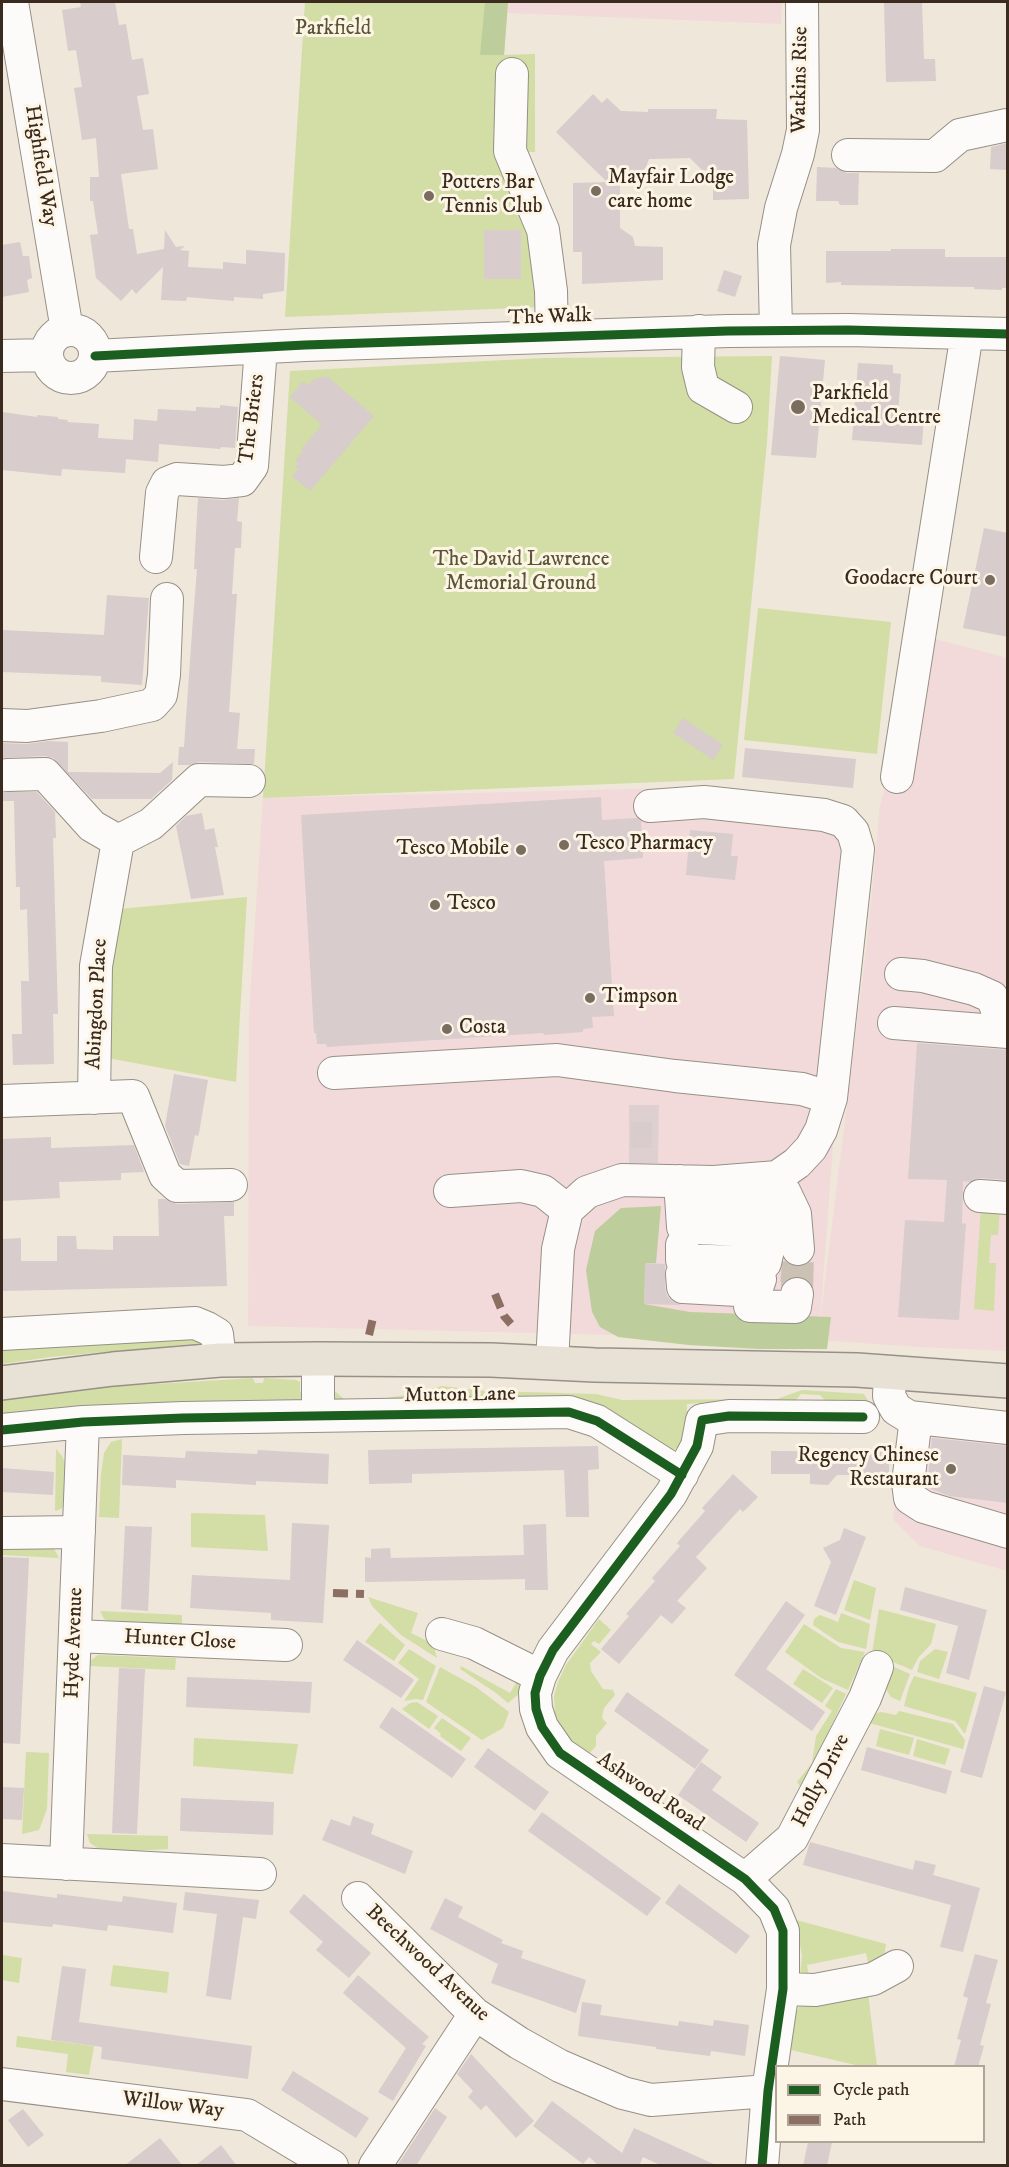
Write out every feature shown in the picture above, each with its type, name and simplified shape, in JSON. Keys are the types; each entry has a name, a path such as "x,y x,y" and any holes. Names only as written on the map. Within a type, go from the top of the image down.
{"main road":[{"name":"Mutton Lane","path":"2,1383 113,1369 220,1360 318,1359 491,1360 856,1370 1008,1381"}],"street":[{"name":"Highfield Way","path":"12,2 67,330"},
{"name":"Watkins Rise","path":"776,330 774,245 798,193 798,154 803,130 802,2"},
{"path":"512,74 510,151 543,230 551,291 552,336"},
{"path":"848,154 935,156 960,135 1006,125"},
{"path":"67,330 85,334 94,348 95,356 88,370 74,378 59,375 49,363 47,355 51,341 56,335 67,330"},
{"path":"699,331 698,367 703,388 736,407"},
{"name":"The Walk","path":"95,356 305,345 699,331 1008,334"},
{"path":"897,777 967,333"},
{"name":"The Briers","path":"156,557 162,493 167,483 177,479 224,482 242,480 252,466 261,348"},
{"path":"2,356 47,355"},
{"path":"14,725 101,716 152,705 161,695 164,675 167,599"},
{"path":"7,775 45,774 92,826 118,841 151,824 198,780 249,781"},
{"path":"650,806 704,802 824,815 843,821 853,832 858,849 831,1098 821,1130 811,1148 797,1163 771,1245"},
{"name":"Abingdon Place","path":"94,1098 96,966 118,841"},
{"path":"894,1023 1003,1022 992,997 974,989 923,976 901,975"},
{"path":"334,1073 557,1060 675,1076 802,1089 831,1098"},
{"path":"2,1101 133,1096 165,1175 171,1181 177,1186 231,1185"},
{"path":"552,1363 558,1249 567,1210 587,1192 622,1180 682,1240 771,1245"},
{"path":"682,1240 714,1182 771,1245 795,1307 797,1294"},
{"path":"450,1191 521,1186 543,1191 567,1210"},
{"path":"682,1240 771,1245"},
{"path":"2,1334 195,1323 217,1334 220,1360"},
{"path":"318,1359 318,1416"},
{"path":"890,1373 889,1396 896,1409 909,1417 1008,1428"},
{"name":"Mutton Lane","path":"2,1430 83,1422 183,1418 569,1412 597,1421 682,1474"},
{"path":"682,1474 697,1446 702,1420 729,1416 863,1417"},
{"path":"916,1418 908,1483 910,1498 924,1507 1008,1532"},
{"name":"Hyde Avenue","path":"66,1864 83,1422"},
{"name":"Ashwood Road","path":"682,1474 671,1494 553,1650 540,1676 535,1693 536,1709 542,1727 560,1753 745,1879 774,1909 783,1931 783,1989 768,2091 762,2166"},
{"path":"2,1533 79,1532"},
{"path":"442,1634 474,1643 540,1676"},
{"name":"Hunter Close","path":"75,1636 286,1645"},
{"name":"Holly Drive","path":"745,1879 792,1838 865,1698 877,1667"},
{"path":"2,1860 260,1874"},
{"name":"Beechwood Avenue","path":"358,1898 475,2014 560,2066 623,2093 651,2100 768,2091"},
{"path":"783,1989 815,1990 873,1978 897,1966"},
{"path":"375,2166 475,2014"},
{"name":"Willow Way","path":"2,2084 247,2115 332,2166"}],"shaded area":[{"path":"508,2 782,2 781,24 507,13"},
{"path":"928,637 1007,658 1007,1351 817,1340 248,1326 249,1013 263,798 713,787 858,809 820,1321 868,934 880,805"},
{"path":"629,1105 659,1105 658,1163 629,1164"},
{"path":"905,1432 1007,1444 1007,1571 920,1546 893,1519"}],"green space":[{"name":"Potters Bar Tennis Club","path":"305,2 508,2 504,55 535,54 535,152 519,152 562,300 570,306 285,317"},
{"path":"485,2 508,2 504,55 480,55"},
{"name":"The David Lawrence Memorial Ground","path":"772,356 767,442 734,779 263,798 290,371 545,358"},
{"path":"758,608 891,622 877,754 744,740"},
{"path":"247,897 236,1082 108,1058 110,979 119,909"},
{"path":"661,1206 656,1263 646,1263 644,1304 690,1312 831,1317 827,1349 759,1349 689,1345 618,1337 600,1327 592,1312 586,1270 595,1231 621,1208"},
{"path":"981,1207 1000,1208 998,1235 991,1235 989,1263 996,1263 994,1311 974,1309"},
{"path":"197,1333 203,1343 50,1357 2,1364 2,1344"},
{"path":"253,1378 255,1383 263,1383 264,1378 300,1382 300,1392 306,1392 302,1405 2,1421 2,1400 107,1387"},
{"path":"442,1386 485,1391 485,1402 481,1405 344,1407 331,1396 331,1392 336,1392 346,1401 373,1400 413,1394"},
{"path":"802,1390 864,1394 872,1407 830,1406 820,1395 801,1394 791,1406 712,1402 687,1404 686,1428 680,1446 671,1451 490,1406 491,1391 596,1394 622,1400 777,1399"},
{"path":"122,1439 119,1518 99,1517 104,1453 111,1442"},
{"path":"56,1449 66,1465 65,1504 61,1509 55,1511"},
{"path":"191,1513 265,1515 268,1551 191,1547"},
{"path":"53,1547 59,1558 2,1555 2,1549"},
{"path":"854,1580 876,1588 870,1620 844,1610"},
{"path":"368,1597 418,1613 411,1633 433,1644 437,1658 401,1635 372,1606"},
{"path":"879,1609 936,1624 931,1644 918,1658 912,1670 872,1653"},
{"path":"100,1611 182,1615 182,1626 113,1623 104,1619"},
{"path":"841,1613 870,1624 866,1649 838,1642 813,1625 814,1619 820,1615 838,1622"},
{"path":"599,1619 611,1630 599,1644 594,1641 591,1644 601,1652 590,1663 591,1671 603,1689 613,1690 615,1695 604,1708 602,1718 607,1723 596,1736 596,1746 589,1754 570,1740 561,1728 555,1714 554,1696 566,1665"},
{"path":"380,1623 405,1645 394,1661 365,1642"},
{"path":"804,1624 841,1648 865,1652 848,1690 821,1678 785,1652"},
{"path":"409,1649 436,1666 423,1700 404,1701 419,1679 398,1663"},
{"path":"935,1649 948,1652 939,1679 917,1672 920,1661"},
{"path":"98,1655 176,1658 175,1670 89,1666 90,1661"},
{"path":"885,1663 910,1674 900,1701 891,1697 887,1691 884,1682"},
{"path":"461,1666 510,1693 519,1678 520,1693 508,1703 460,1669"},
{"path":"440,1667 476,1687 509,1712 503,1728 482,1740 426,1702"},
{"path":"803,1669 833,1688 822,1703 793,1684"},
{"path":"914,1676 977,1693 965,1734 955,1721 904,1706"},
{"path":"836,1689 846,1694 802,1789 797,1782 812,1763 816,1736 832,1711 825,1706"},
{"path":"417,1702 438,1716 429,1729 402,1709 410,1703"},
{"path":"899,1711 953,1724 965,1740 963,1749 862,1721 873,1714 881,1712 896,1715"},
{"path":"442,1718 471,1738 461,1751 440,1736 441,1734 434,1728"},
{"path":"880,1729 914,1738 909,1755 876,1746"},
{"path":"194,1738 298,1744 293,1774 193,1766"},
{"path":"917,1739 950,1749 945,1765 913,1756"},
{"path":"26,1752 49,1753 47,1809 39,1830 22,1834"},
{"path":"87,1834 168,1836 168,1849 114,1852 99,1849 90,1843"},
{"path":"796,1920 886,1944 884,1956 870,1972 866,1953 807,1965 810,1983 800,1975 802,1956"},
{"path":"2,1955 22,1958 19,1983 2,1980"},
{"path":"113,1965 169,1972 167,1993 110,1986"},
{"path":"868,1993 877,2065 856,2065 791,2050 794,2016 799,2007"},
{"path":"17,2036 94,2046 89,2075 66,2072 68,2054 16,2047"}],"building":[{"path":"80,2 115,2 119,25 126,24 132,60 143,58 149,94 137,96 143,130 153,129 158,169 121,174 129,229 133,229 137,254 164,249 165,230 176,247 185,246 180,250 189,251 188,267 223,269 223,262 246,264 246,250 285,253 284,291 263,294 263,299 234,297 234,301 187,297 186,301 161,300 163,267 136,294 132,289 121,301 96,278 90,235 98,234 93,201 90,201 90,177 99,177 96,138 82,140 74,88 82,87 76,50 68,51 62,10 81,7"},
{"path":"884,2 922,2 924,59 935,59 936,81 886,82"},
{"name":"Mayfair Lodge care home","path":"593,94 602,103 607,98 621,111 717,109 716,119 747,120 749,199 713,200 713,171 702,170 690,158 649,159 646,167 634,179 620,180 620,228 633,237 635,246 663,247 663,280 582,284 582,252 573,252 573,183 607,182 556,132"},
{"path":"1008,143 1008,170 990,169 991,147"},
{"path":"817,167 859,173 858,205 840,205 838,201 816,201"},
{"path":"484,230 521,230 521,279 484,279"},
{"path":"20,242 23,256 29,256 32,278 27,280 29,292 2,297 2,245"},
{"path":"891,249 945,249 945,257 1008,257 1008,288 1002,288 1002,290 974,289 974,287 826,283 826,251 891,251"},
{"path":"724,270 742,276 735,297 717,291"},
{"name":"Parkfield Medical Centre","path":"780,356 825,360 816,458 771,455"},
{"path":"858,363 893,365 893,373 901,374 898,414 924,415 922,445 852,440"},
{"path":"327,376 374,416 310,491 292,476 298,469 295,467 298,464 295,461 303,451 301,449 322,425 290,397 303,381 308,385 314,379"},
{"path":"220,405 238,407 235,448 159,444 158,462 126,459 125,473 62,469 61,476 2,470 2,412 37,417 37,415 58,417 58,419 68,420 67,422 99,424 98,438 133,440 134,419 157,421 158,409 196,411 196,407 220,408"},
{"path":"198,498 223,500 239,498 237,521 242,522 241,548 235,548 232,594 237,594 229,712 240,713 237,749 255,749 254,764 199,762 178,765 179,747 184,747 197,569 194,569"},
{"name":"Goodacre Court","path":"984,528 1008,533 1008,637 963,628"},
{"path":"107,595 149,598 142,685 101,682 101,676 2,672 2,630 104,635"},
{"path":"683,718 723,745 713,760 673,733"},
{"path":"48,741 68,742 68,772 160,773 173,762 172,780 151,799 92,799 53,758 45,756 2,758 2,743 26,744"},
{"path":"745,748 856,759 853,788 742,777"},
{"path":"2,792 37,792 55,812 56,838 53,838 58,1014 53,1014 54,1064 13,1065 12,1034 22,1034 21,981 29,981 27,909 20,910 20,887 16,887 14,801 2,801"},
{"path":"601,797 602,820 637,818 641,821 643,858 604,861 614,1016 592,1017 593,1028 583,1029 583,1032 327,1047 326,1044 317,1044 316,1033 314,1033 301,815"},
{"path":"202,813 205,830 214,828 218,847 215,847 224,895 191,899 176,826 186,816"},
{"path":"690,830 733,834 731,856 738,856 735,880 686,875"},
{"path":"917,1043 1008,1050 1008,1180 981,1178 970,1182 963,1181 962,1223 966,1224 959,1320 898,1317 905,1220 944,1222 947,1180 908,1179"},
{"path":"174,1074 208,1080 199,1133 198,1136 195,1135 189,1166 180,1164 165,1126"},
{"path":"631,1122 652,1122 652,1148 631,1148"},
{"path":"51,1137 51,1148 134,1145 144,1172 121,1173 121,1180 59,1182 60,1198 2,1201 2,1139"},
{"path":"158,1199 177,1204 234,1202 234,1216 224,1216 227,1286 2,1291 2,1239 21,1238 21,1261 57,1261 57,1236 76,1236 77,1249 113,1250 113,1236 159,1236"},
{"path":"784,1260 799,1267 807,1264 806,1279 799,1276 780,1282"},
{"path":"645,1263 665,1264 667,1296 673,1302 681,1305 644,1304"},
{"path":"932,1438 1008,1446 1008,1503 949,1496 927,1487"},
{"path":"598,1446 599,1469 588,1470 589,1517 566,1517 564,1470 412,1474 412,1483 369,1484 368,1450"},
{"path":"258,1450 329,1454 328,1484 256,1481 256,1485 176,1480 176,1488 122,1485 123,1455 185,1458 186,1451 257,1454"},
{"path":"771,1451 889,1452 889,1475 837,1475 828,1485 810,1484 810,1474 771,1474"},
{"path":"2,1468 54,1472 53,1495 2,1492"},
{"path":"733,1474 758,1497 743,1512 740,1509 696,1557 707,1568 677,1601 686,1608 672,1624 661,1615 619,1664 601,1649 629,1616 626,1614 655,1581 652,1578 680,1546 677,1543 705,1511 702,1508"},
{"path":"292,1523 329,1525 323,1623 271,1620 271,1613 190,1608 192,1575 290,1580"},
{"path":"546,1524 548,1590 525,1590 525,1579 365,1582 365,1557 371,1558 371,1549 390,1548 391,1558 524,1555 523,1525"},
{"path":"125,1526 152,1527 148,1611 121,1609"},
{"path":"844,1528 866,1537 836,1615 814,1606 831,1562 823,1548 840,1540"},
{"path":"2,1557 29,1558 20,1744 2,1743"},
{"path":"905,1587 987,1610 969,1680 946,1673 958,1626 900,1610"},
{"path":"786,1601 805,1615 766,1669 825,1712 812,1731 734,1675"},
{"path":"357,1640 414,1680 401,1698 343,1660"},
{"path":"119,1668 145,1669 137,1834 112,1833"},
{"path":"187,1677 312,1682 310,1713 186,1707"},
{"path":"984,1686 1006,1692 982,1778 960,1772"},
{"path":"627,1692 709,1750 695,1769 614,1711"},
{"path":"392,1707 466,1759 452,1778 379,1727"},
{"path":"867,1747 952,1771 946,1794 861,1770"},
{"path":"488,1748 549,1792 535,1811 474,1767"},
{"path":"701,1762 722,1777 712,1790 759,1823 746,1842 678,1795"},
{"path":"2,1787 24,1788 22,1820 2,1819"},
{"path":"181,1798 274,1802 273,1835 180,1831"},
{"path":"542,1812 661,1898 647,1916 528,1831"},
{"path":"353,1816 374,1824 371,1834 413,1851 405,1874 322,1840 331,1819 350,1826"},
{"path":"810,1842 913,1870 915,1860 936,1865 933,1875 980,1888 963,1952 940,1947 951,1905 803,1865"},
{"path":"679,1884 750,1936 736,1954 665,1903"},
{"path":"3,1891 57,1898 57,1894 122,1902 123,1896 177,1903 173,1933 108,1925 107,1931 53,1924 52,1927 2,1922"},
{"path":"185,1892 259,1900 256,1919 243,1917 231,2000 206,1996 217,1914 183,1910"},
{"path":"304,1894 371,1953 349,1978 316,1950 323,1942 289,1912"},
{"path":"445,1898 463,1907 458,1917 503,1940 501,1943 523,1951 521,1958 586,1980 576,2013 491,1983 498,1964 430,1929"},
{"path":"975,1954 998,1960 986,2003 991,2004 980,2045 984,2046 979,2065 955,2065 961,2040 957,2039 968,1998 963,1996"},
{"path":"62,1966 86,1969 79,2022 252,2046 248,2079 101,2059 102,2047 51,2040"},
{"path":"358,1975 429,2037 422,2044 426,2046 393,2101 378,2092 406,2048 343,1993"},
{"path":"582,2002 602,2005 600,2015 678,2026 679,2021 713,2026 714,2020 749,2025 745,2056 711,2051 710,2056 578,2036"},
{"path":"471,2054 534,2121 516,2138 486,2105 481,2110 468,2097 473,2091 457,2074"},
{"path":"293,2071 369,2118 356,2138 281,2090"},
{"path":"552,2101 622,2153 634,2128 718,2166 662,2166 643,2157 639,2166 599,2166 589,2157 583,2164 533,2126"},
{"path":"435,2108 447,2117 416,2166 397,2166"},
{"path":"23,2109 44,2135 28,2147 8,2120"},
{"path":"160,2138 183,2166 124,2166"},
{"path":"808,2143 832,2143 827,2166 803,2166"},
{"path":"221,2145 237,2166 195,2166"}],"tunnel":[{"path":"797,1294 798,1249"}],"marked path":[{"path":"495,1294 504,1316 511,1324"},
{"path":"369,1335 373,1318"},
{"path":"333,1593 364,1594"}],"cycle path":[{"path":"95,356 305,345 728,331 848,330 1008,334"},
{"path":"2,1430 83,1422 183,1418 569,1412 597,1421 682,1475"},
{"path":"762,2166 768,2091 783,1989 783,1931 774,1909 745,1879 560,1753 542,1727 536,1709 535,1693 540,1676 553,1650 671,1494 697,1446 702,1420 729,1416 863,1417"}],"place":[{"name":"Mayfair Lodge care home","path":"596,191"},
{"name":"Potters Bar Tennis Club","path":"429,196"},
{"name":"Parkfield Medical Centre","path":"798,407"},
{"name":"Goodacre Court","path":"990,580"},
{"name":"Tesco Pharmacy","path":"564,845"},
{"name":"Tesco Mobile","path":"521,850"},
{"name":"Tesco","path":"435,905"},
{"name":"Timpson","path":"590,998"},
{"name":"Costa","path":"447,1029"},
{"name":"Regency Chinese Restaurant","path":"951,1469"}],"park label":[{"name":"Parkfield","path":"333,30"}]}
